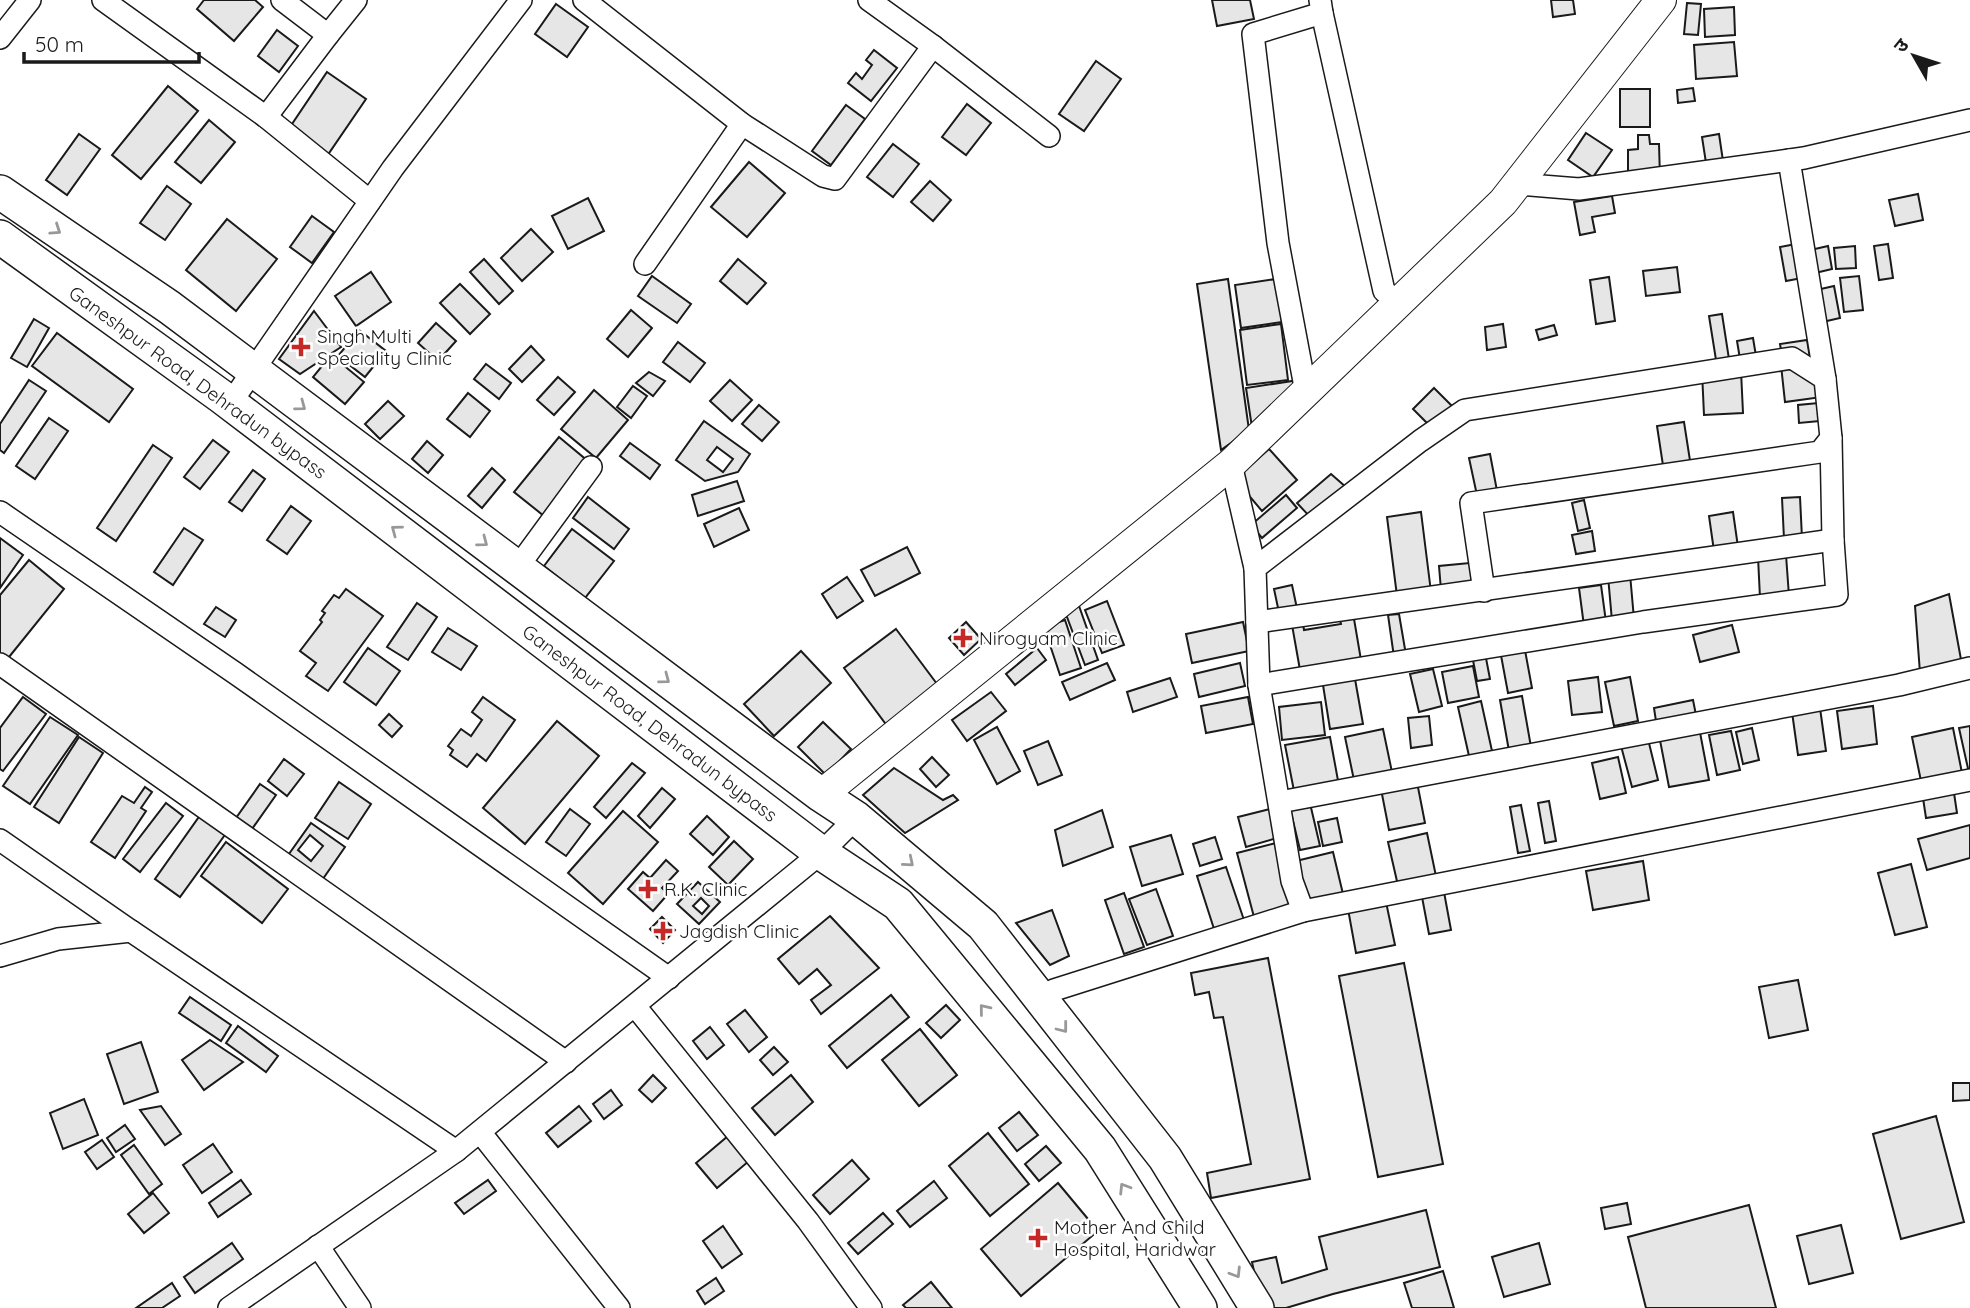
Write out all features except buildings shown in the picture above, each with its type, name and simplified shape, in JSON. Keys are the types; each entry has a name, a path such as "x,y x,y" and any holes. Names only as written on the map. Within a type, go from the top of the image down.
{"main road":[{"path":"0,192 169,307 821,795 856,818 983,925 1165,1158 1257,1308"},
{"name":"Ganeshpur Road, Dehradun bypass","path":"0,237 230,404 821,853 898,904 1100,1149 1200,1308"}],"street":[{"path":"0,38 30,0"},
{"path":"103,0 266,117 370,201"},
{"path":"282,0 328,35"},
{"path":"266,117 356,0"},
{"path":"584,0 742,124 823,176 835,179 933,46"},
{"path":"869,0 1049,136"},
{"path":"821,795 1231,464 1503,202 1661,0"},
{"path":"230,404 393,168 514,2"},
{"path":"1306,392 1278,243 1253,34 1321,7 1384,291 1399,303"},
{"path":"1518,184 1579,189 1789,160 1970,120"},
{"path":"645,264 742,124"},
{"path":"1259,685 1643,622 1837,595 1833,540 1832,438 1825,379 1789,160"},
{"path":"1255,568 1420,441 1465,410 1793,358 1825,379"},
{"path":"1484,591 1471,503 1820,452 1832,438"},
{"path":"1231,464 1255,568 1259,685 1292,881 1303,911"},
{"path":"517,568 592,467"},
{"path":"0,512 235,673 669,978"},
{"path":"1257,622 1833,540"},
{"path":"0,664 566,1062"},
{"path":"1280,802 1899,685 1970,668"},
{"path":"1039,996 1303,911 1970,780"},
{"path":"229,1308 456,1151 821,853 856,818"},
{"path":"0,840 456,1151"},
{"path":"0,956 58,939 131,931"},
{"path":"635,1006 808,1221 871,1308"},
{"path":"480,1132 619,1308"},
{"path":"318,1246 360,1308"}],"place":[{"name":"Singh Multi Speciality Clinic","path":"301,347"},
{"name":"Nirogyam Clinic","path":"963,638"},
{"name":"R.K. Clinic","path":"648,889"},
{"name":"Jagdish Clinic","path":"663,931"},
{"name":"Mother And Child Hospital, Haridwar","path":"1038,1238"}]}
